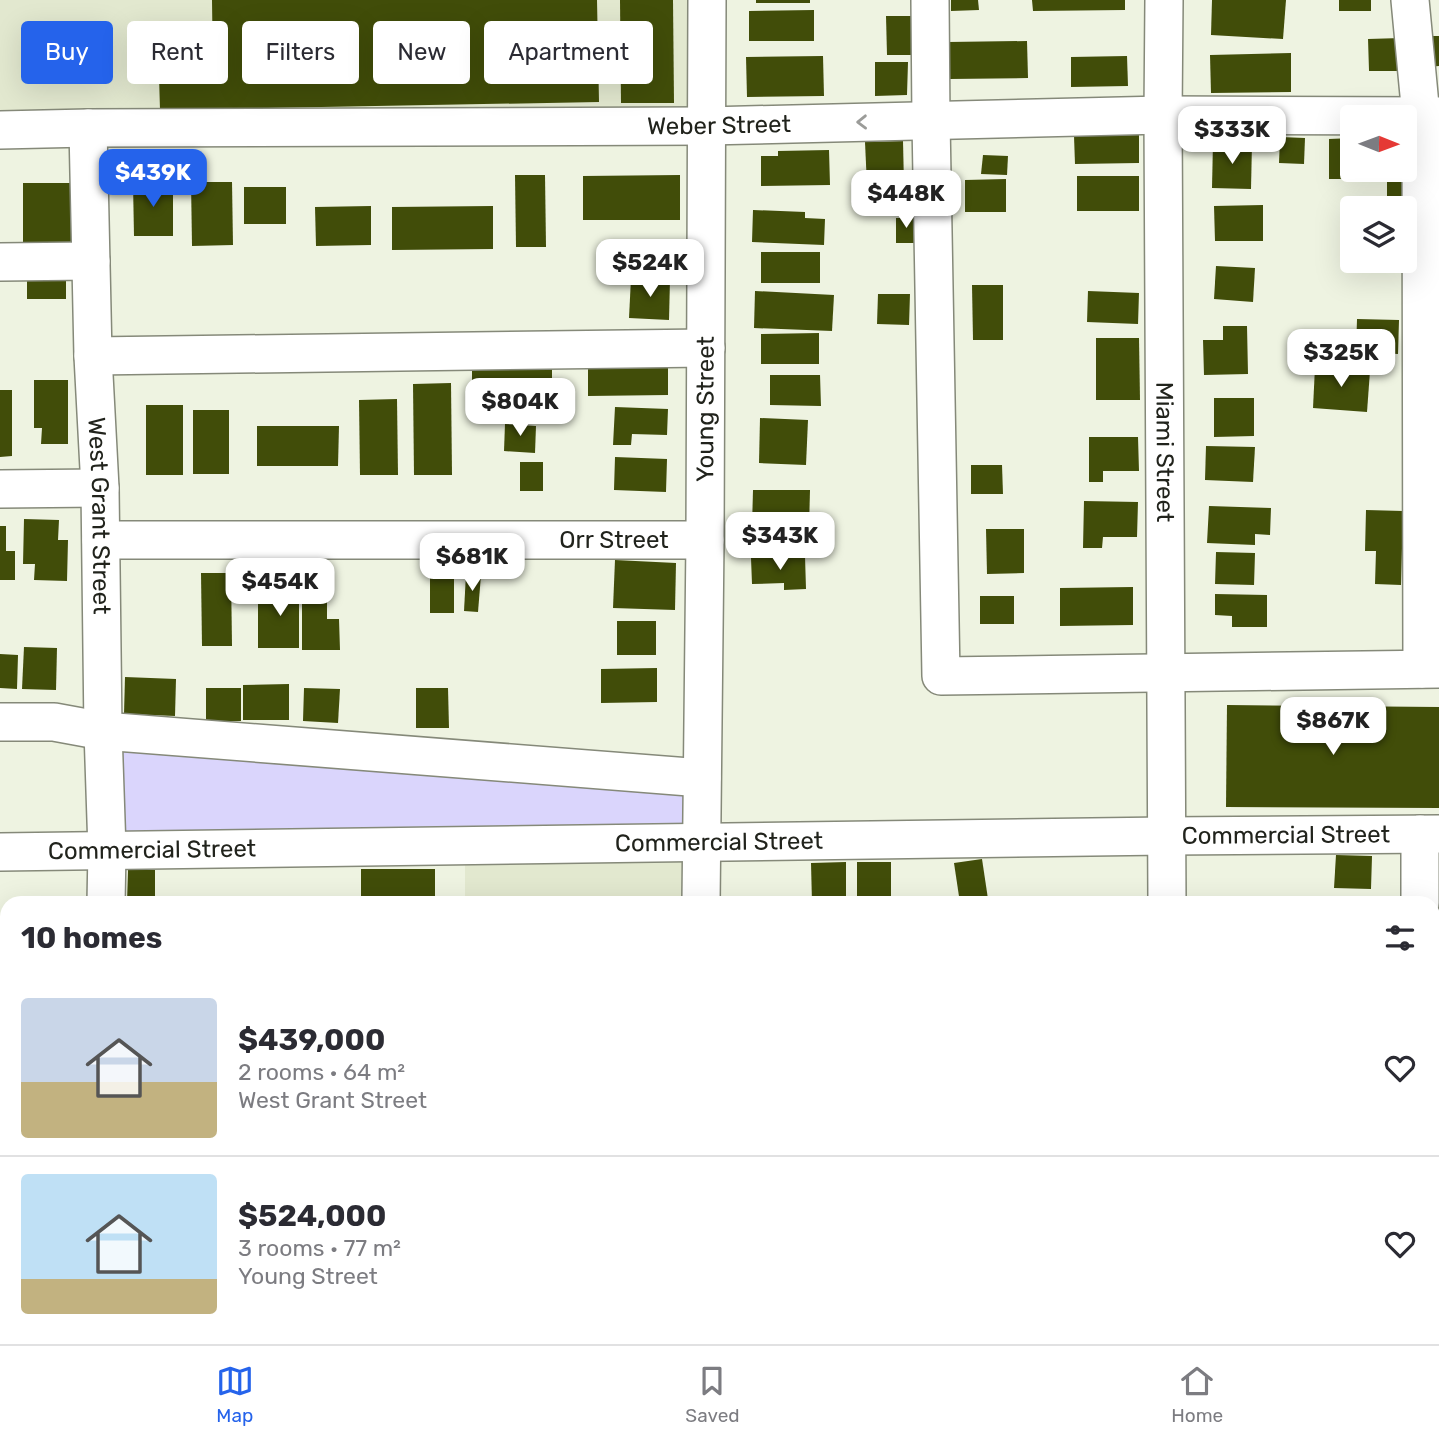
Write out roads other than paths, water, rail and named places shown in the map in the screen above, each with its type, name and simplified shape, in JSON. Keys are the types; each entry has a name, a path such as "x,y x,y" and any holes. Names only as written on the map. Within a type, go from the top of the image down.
{"street":[{"name":"Young Street","path":"701,896 707,0"},
{"path":"930,0 941,676 1430,669 1430,116 1410,0"},
{"name":"Miami Street","path":"1164,0 1167,896"},
{"name":"Weber Street","path":"0,130 708,126 1163,115 1430,116"},
{"name":"West Grant Street","path":"88,128 93,356 100,488 106,896"},
{"path":"0,262 91,261"},
{"path":"93,356 706,348"},
{"path":"0,489 100,488"},
{"name":"Orr Street","path":"101,540 705,540"},
{"path":"0,722 54,722 103,731 702,778"},
{"path":"1421,896 1430,834"},
{"name":"Commercial Street","path":"0,852 1430,834"}]}
